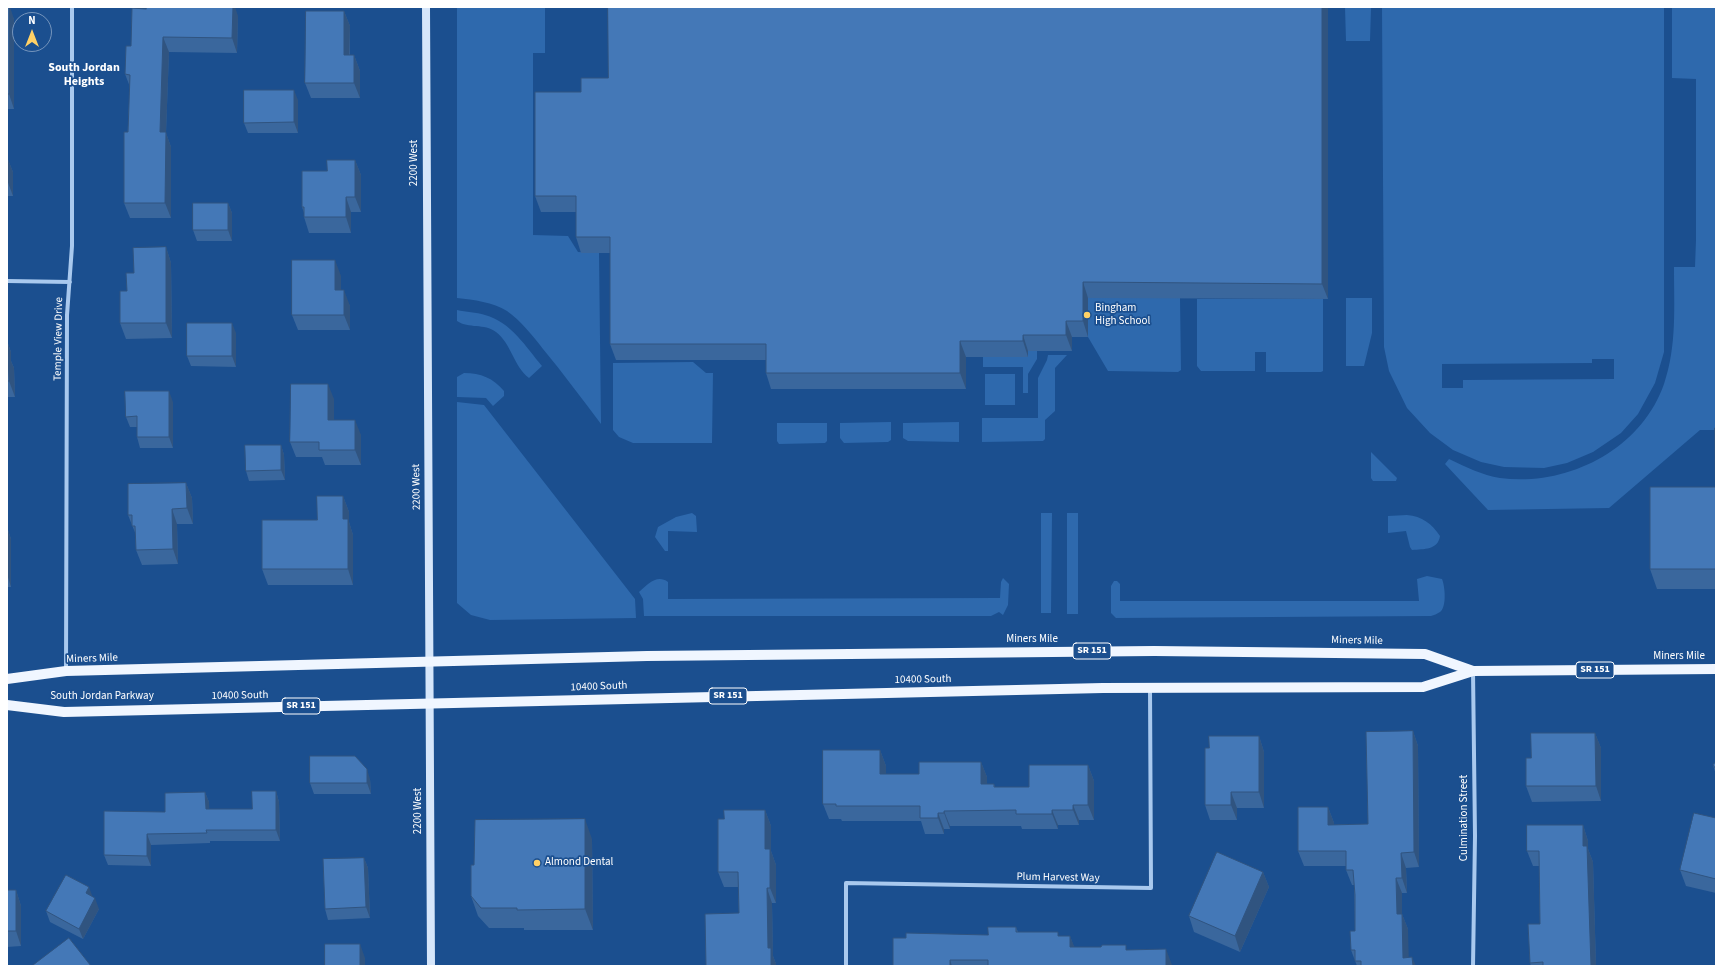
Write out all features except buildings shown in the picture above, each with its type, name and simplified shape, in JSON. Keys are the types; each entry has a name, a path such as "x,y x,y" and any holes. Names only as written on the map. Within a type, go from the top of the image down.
{"main road":[{"name":"Miners Mile","path":"7,679 66,671 430,660 1154,650 1425,654 1473,671"},
{"name":"Miners Mile","path":"1026,690 1423,687 1473,671 1716,669"},
{"name":"10400 South","path":"173,709 1026,690"},
{"name":"South Jordan Parkway","path":"7,705 64,712 173,709"}],"street":[{"name":"Temple View Drive","path":"66,671 67,315 72,246 72,7"},
{"name":"2200 West","path":"426,7 430,660 430,966"},
{"path":"7,281 70,282"},
{"name":"Culmination Street","path":"1473,671 1475,850 1473,966"},
{"name":"Plum Harvest Way","path":"846,966 846,883 1151,888 1150,688"}],"shaded area":[{"path":"457,7 545,7 545,53 533,53 533,235 568,236 578,252 599,253 601,424 535,339 512,315 502,308 490,303 457,298"},
{"path":"1345,7 1371,8 1370,41 1346,41"},
{"path":"1382,7 1664,7 1664,352 1655,383 1638,414 1621,433 1593,452 1567,463 1544,468 1504,467 1481,462 1453,450 1430,433 1407,408 1389,371 1384,347","holes":["1592,359 1614,359 1614,379 1463,380 1463,388 1442,388 1442,364 1592,363"]},
{"path":"1672,7 1716,7 1716,430 1700,430 1609,508 1488,510 1445,464 1449,459 1480,473 1500,478 1525,479 1551,476 1575,470 1598,459 1620,445 1638,428 1653,407 1664,384 1673,341 1674,267 1695,267 1696,240 1696,79 1672,78"},
{"path":"1088,298 1180,298 1181,370 1178,372 1108,371 1088,337"},
{"path":"1346,298 1372,298 1372,333 1364,366 1346,366"},
{"path":"1197,299 1323,299 1323,371 1266,372 1266,352 1255,352 1255,371 1201,371 1197,366"},
{"path":"457,310 482,314 503,323 524,343 542,366 529,378 520,368 505,342 496,332 491,329 466,325 457,321"},
{"path":"1028,351 1037,351 1037,359 1028,374 1028,393 1023,393 1023,367 983,367 983,357 1028,357"},
{"path":"1048,355 1067,355 1055,368 1055,411 1045,420 1045,439 1043,441 982,442 982,418 1038,418 1038,378"},
{"path":"693,362 706,373 713,373 712,443 633,443 619,437 613,430 613,363"},
{"path":"464,373 486,377 500,386 504,391 504,396 493,406 486,398 457,397 457,377"},
{"path":"985,374 1015,374 1015,405 985,405"},
{"path":"457,402 484,405 635,599 636,618 490,620 471,615 457,603"},
{"path":"891,422 891,440 888,442 844,443 840,438 840,423"},
{"path":"959,422 959,442 908,441 903,438 903,423"},
{"path":"777,423 827,423 827,441 825,443 779,444 777,441"},
{"path":"1371,452 1397,478 1396,481 1373,481 1371,478"},
{"path":"692,513 696,516 697,532 668,531 668,551 665,551 655,537 658,527 676,517"},
{"path":"1041,513 1052,513 1051,613 1041,613"},
{"path":"1067,513 1078,513 1078,614 1067,614"},
{"path":"1407,515 1426,521 1440,536 1439,541 1430,548 1412,550 1406,531 1388,533 1388,516"},
{"path":"1427,576 1442,579 1445,591 1444,606 1439,613 1431,616 1116,618 1111,613 1111,586 1114,581 1117,581 1120,584 1120,601 1419,601 1417,579"},
{"path":"1003,578 1009,584 1008,605 1003,615 999,612 991,616 644,616 643,599 639,592 653,581 660,579 668,582 668,599 1000,598 1001,582"}],"place":[{"name":"Bingham High School","path":"1087,315"},
{"name":"Almond Dental","path":"537,863"}],"district":[{"name":"South Jordan Heights","path":"84,75"}]}
